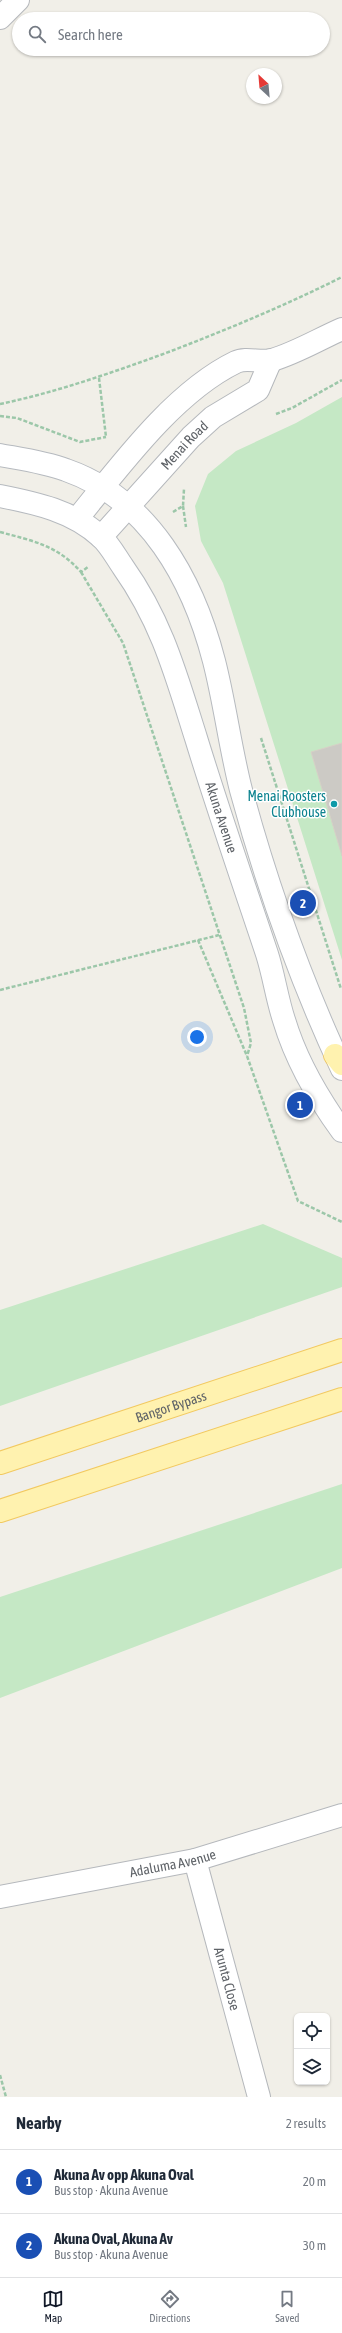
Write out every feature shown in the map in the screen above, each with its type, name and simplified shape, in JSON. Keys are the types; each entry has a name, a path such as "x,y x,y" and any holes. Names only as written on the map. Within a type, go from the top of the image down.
{"main road":[{"path":"0,18 18,0"},
{"path":"0,496 50,508 77,519 180,401 205,381 238,360 271,360 342,329"},
{"name":"Menai Road","path":"106,544 130,506 191,437 213,417 258,390 271,360"},
{"path":"0,455 54,466 103,488"},
{"name":"Akuna Avenue","path":"103,488 130,506 149,527 181,574 204,627 214,660 241,789 261,858 297,967 340,1063"},
{"name":"Akuna Avenue","path":"77,519 106,544 139,591 165,640 217,808 267,956 284,1021 300,1062 342,1131"},
{"name":"Bangor Bypass","path":"0,1463 342,1350"},
{"path":"0,1511 342,1399"},
{"name":"Adaluma Avenue","path":"0,1897 195,1860 342,1815"},
{"name":"Arunta Close","path":"195,1860 259,2097"}],"path":[{"path":"0,404 44,395 99,378 288,304 342,277"},
{"path":"99,378 106,437 110,442"},
{"path":"269,416 292,408 342,380"},
{"path":"0,416 17,418 80,442 106,437"},
{"path":"149,527 183,506 184,487"},
{"path":"0,532 50,546 69,558 81,572 123,643 244,1008 251,1043 247,1056"},
{"path":"81,572 106,544"},
{"path":"0,990 219,935"},
{"path":"198,940 247,1056 298,1201 342,1222"},
{"path":"0,2075 6,2097"}],"green space":[{"path":"342,397 342,960 223,583 201,541 195,506 208,474 236,451 296,423"},
{"path":"263,1224 342,1258 342,1287 0,1406 0,1310"},
{"path":"342,1484 342,1568 0,1698 0,1597"}],"building":[{"name":"Menai Roosters Clubhouse","path":"342,743 342,856 311,752"}],"place":[{"name":"Menai Roosters Clubhouse","path":"334,804"},
{"name":"Akuna Oval, Akuna Av","path":"303,903"},
{"name":"Akuna Av opp Akuna Oval","path":"300,1105"}]}
